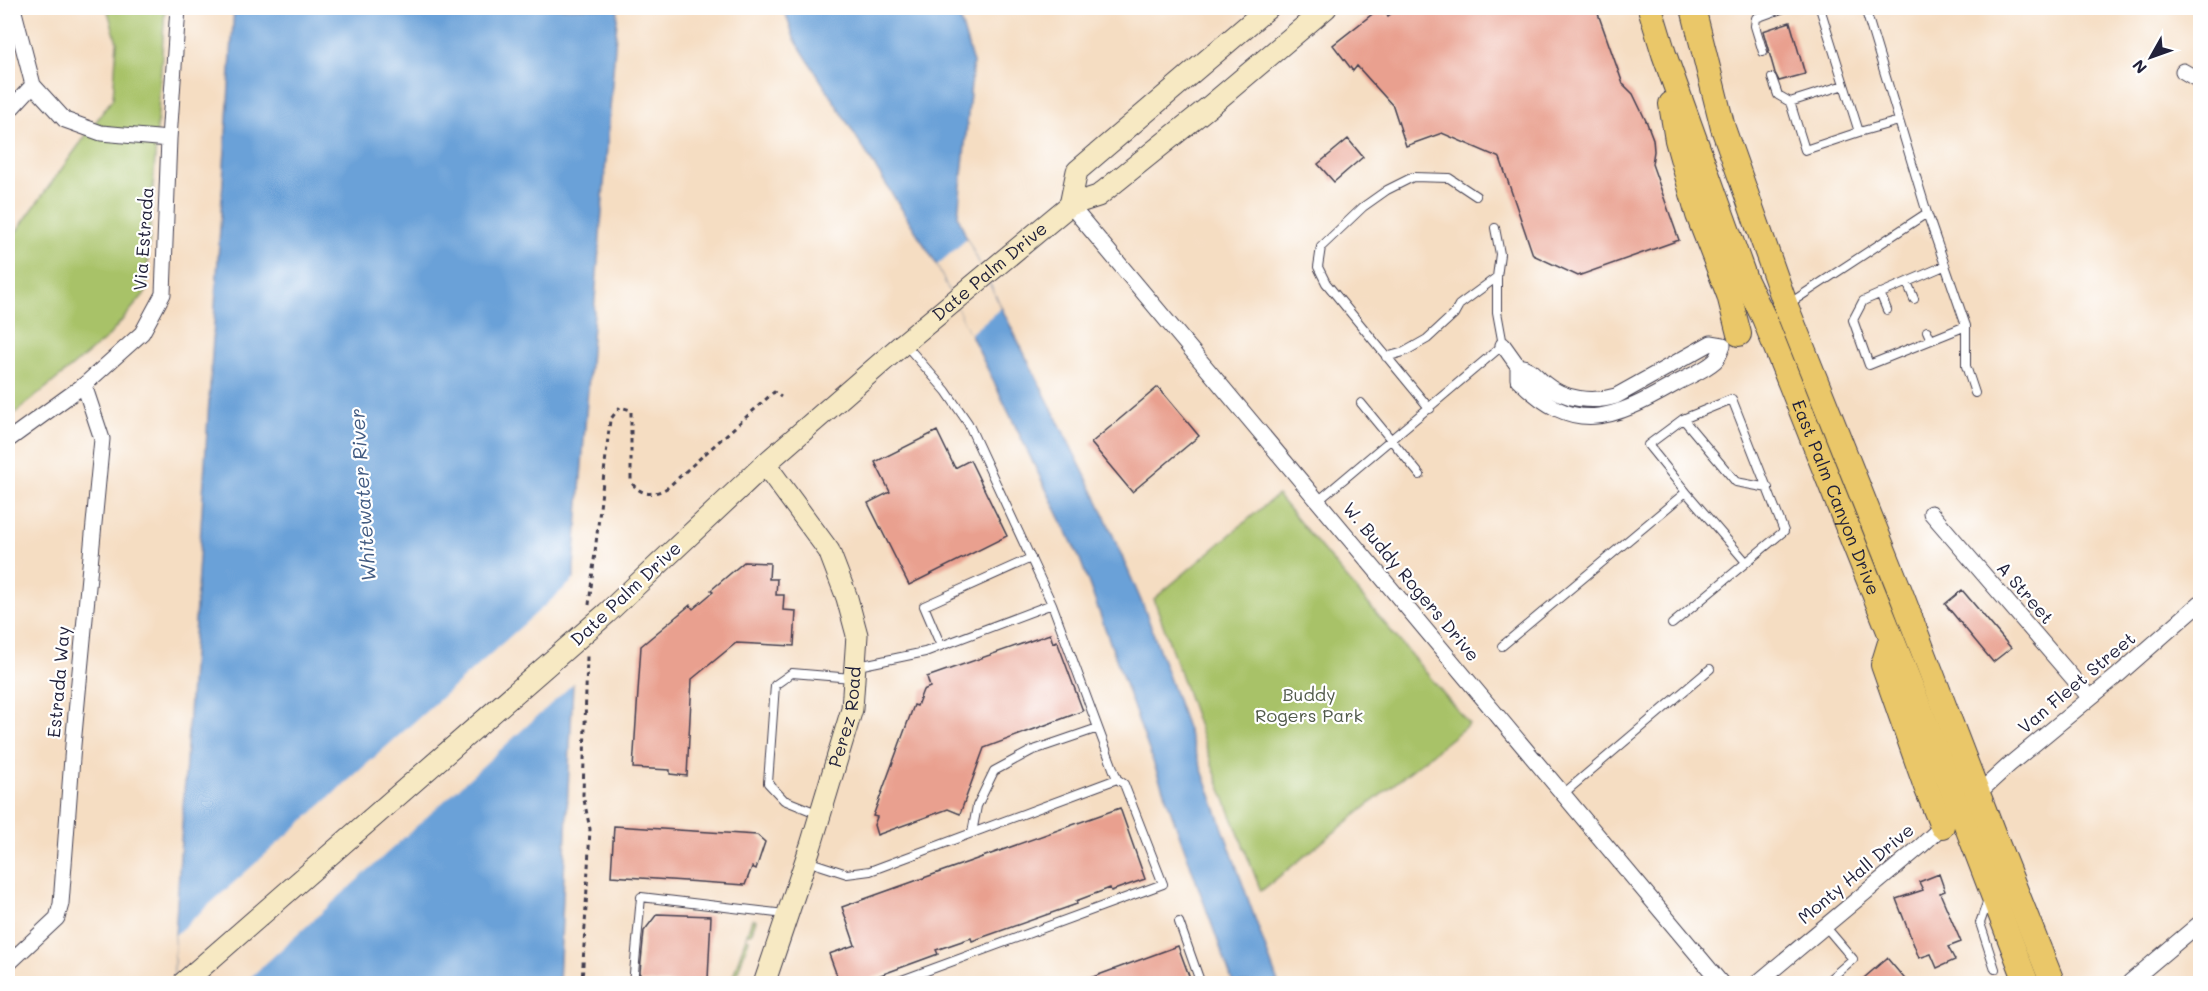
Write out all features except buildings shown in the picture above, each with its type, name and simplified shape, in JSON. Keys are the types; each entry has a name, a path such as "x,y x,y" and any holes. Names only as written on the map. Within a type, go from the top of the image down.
{"main road":[{"path":"1070,205 1077,171 1268,8"},
{"name":"Date Palm Drive","path":"182,984 607,613 765,464 904,343 1070,205 1098,196 1210,106 1326,8"},
{"name":"East Palm Canyon Drive","path":"1650,8 1664,54 1745,279 1764,318 1960,809 2027,984"},
{"name":"East Palm Canyon Drive","path":"1693,8 1723,128 1786,306 2054,984"},
{"path":"1664,54 1677,140 1698,215 1729,295 1731,339"},
{"name":"Perez Road","path":"764,984 852,709 857,635 847,598 829,551 765,464"},
{"path":"1891,639 1883,665 1942,826"}],"street":[{"path":"13,8 33,85 65,120 101,133 169,139"},
{"name":"Via Estrada","path":"8,440 84,385 142,333 163,294 169,139 178,8"},
{"path":"2183,71 2200,81"},
{"path":"8,112 33,85"},
{"name":"W. Buddy Rogers Drive","path":"1070,205 1722,984"},
{"path":"1503,345 1518,366 1530,368 1545,384 1581,400 1601,400 1616,396 1711,343 1731,339 1786,306"},
{"name":"Estrada Way","path":"8,964 57,918 62,904 73,745 102,440 84,385"},
{"name":"A Street","path":"1931,513 2090,698"},
{"name":"Van Fleet Street","path":"1979,792 2200,603"},
{"name":"Monty Hall Drive","path":"1756,984 1979,792"},
{"path":"2131,983 2200,924"}],"lane":[{"path":"1763,52 1755,26 1756,18 1784,8"},
{"path":"1820,8 1859,132"},
{"path":"1865,8 1927,213 1966,326 1966,366 1975,393"},
{"path":"1772,78 1778,95 1790,102 1805,150 1899,121"},
{"path":"1790,102 1844,85"},
{"path":"1430,408 1326,283 1318,267 1321,247 1363,207 1387,190 1413,177 1449,178 1476,196"},
{"path":"1786,306 1927,213"},
{"path":"1318,501 1503,345 1497,312 1497,277 1500,254 1495,228"},
{"path":"1944,266 1863,300 1853,320 1869,365 1902,347 1931,340 1966,326"},
{"path":"1386,357 1404,352 1425,340 1454,314 1459,305 1497,277"},
{"path":"1907,282 1914,299"},
{"path":"1880,294 1887,310"},
{"path":"1927,331 1931,340"},
{"path":"891,984 1163,884 1124,784 1117,779 1052,604 968,423 946,391 904,343"},
{"path":"1672,624 1784,531 1732,399 1683,419 1648,445 1746,562"},
{"path":"1361,403 1420,475"},
{"path":"1683,419 1736,482 1768,488"},
{"path":"1502,646 1686,492"},
{"path":"941,646 924,606 1031,558"},
{"path":"820,814 784,800 768,783 775,685 792,673 856,673 925,652 1052,604"},
{"path":"1563,794 1710,669"},
{"path":"972,833 977,806 994,771 1031,751 1098,728"},
{"path":"805,860 847,874 870,871 1117,779"},
{"path":"1991,890 1980,923 1995,969"},
{"path":"633,984 641,897 786,914"},
{"path":"1179,922 1201,984"},
{"path":"1824,984 1853,959 1825,926"}],"green space":[{"path":"107,8 165,8 146,292 107,338 8,419 8,243 113,98 117,42"},
{"name":"Buddy Rogers Park","path":"1277,495 1469,724 1261,891 1219,784 1154,599"},
{"path":"752,919 756,920 751,934 747,934"},
{"path":"747,934 746,938 749,939 735,980 732,979"}],"water":[{"name":"Whitewater River","path":"234,8 618,8 574,566 573,683 559,983 174,984 175,935"},
{"path":"784,8 957,8 973,63 958,216 967,239 1100,505 1145,610 1278,983 1233,983 1080,559 937,265 794,38"}],"pier":[{"path":"967,239 1001,308 970,334 937,265"},
{"path":"577,577 576,681 243,984 174,983 175,935"}]}
